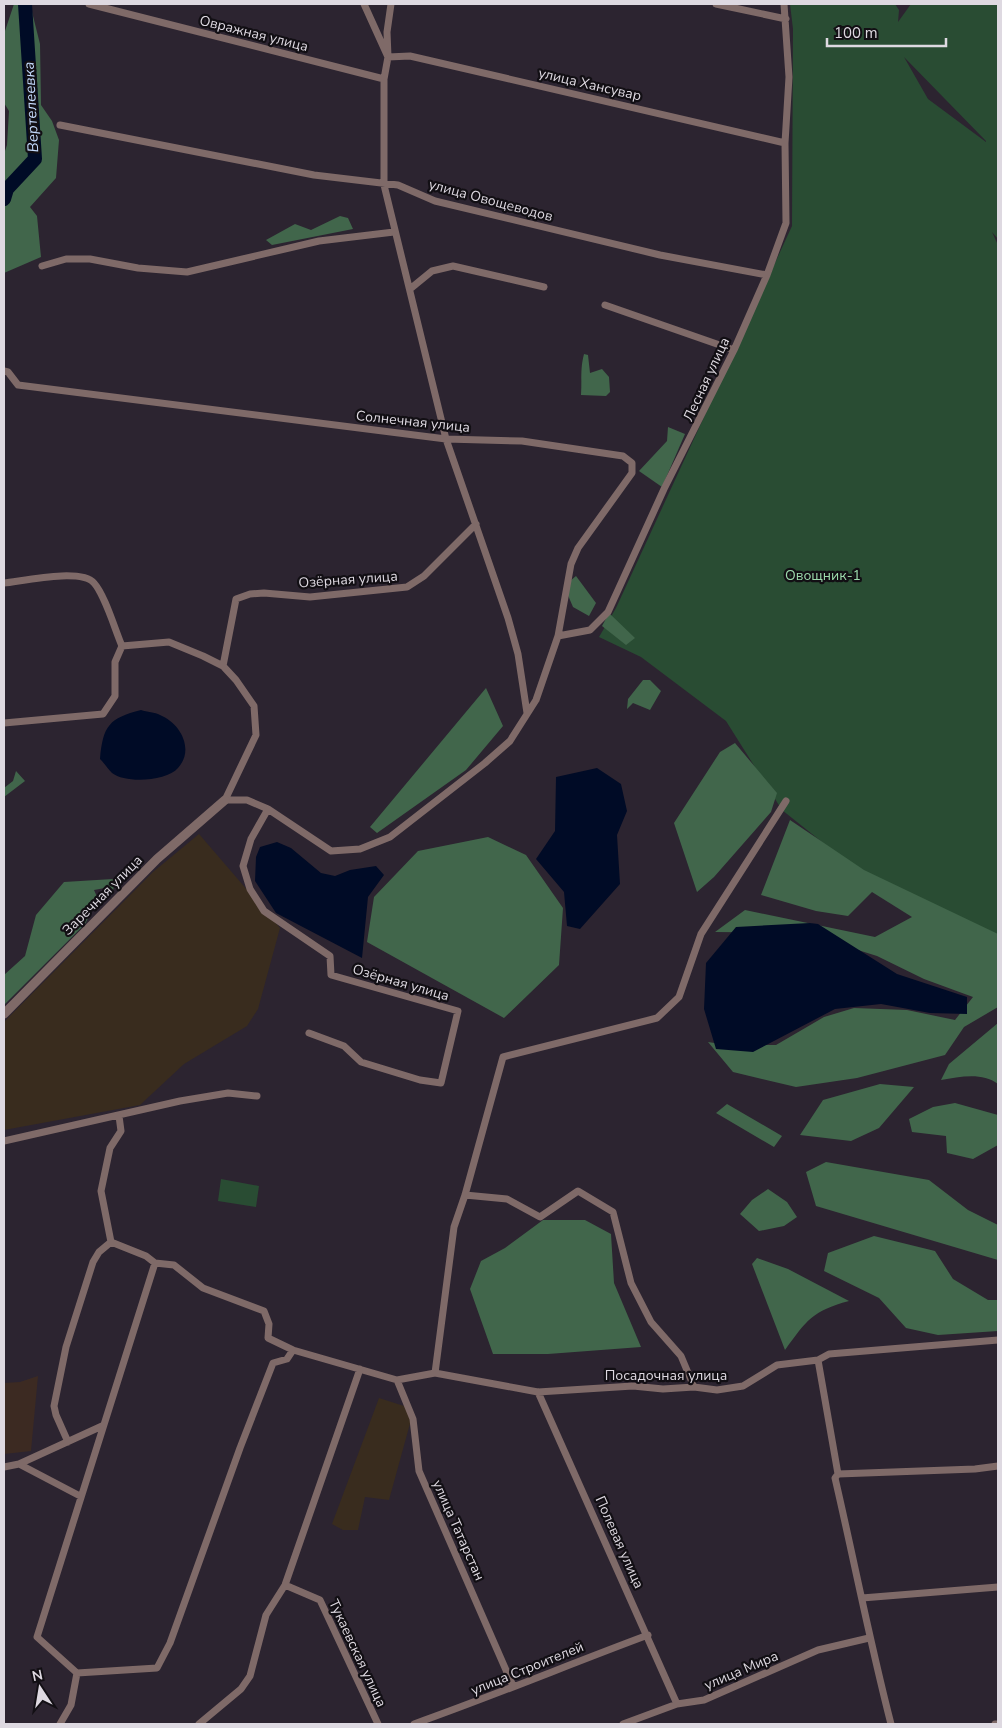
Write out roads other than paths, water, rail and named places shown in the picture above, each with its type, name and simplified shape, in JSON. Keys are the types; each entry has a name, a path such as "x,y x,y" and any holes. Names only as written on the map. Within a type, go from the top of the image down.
{"street":[{"name":"Овражная улица","path":"89,4 384,79"},
{"path":"364,4 388,57"},
{"path":"391,4 387,32 388,57 384,79 384,184 394,232 410,289 446,439 511,627 518,654 527,713"},
{"path":"716,4 786,19"},
{"name":"Лесная улица","path":"558,636 590,630 608,612 664,489 734,350 767,275 786,223 785,143 789,77 784,4"},
{"name":"улица Хансувар","path":"388,57 410,56 785,143"},
{"name":"улица Овощеводов","path":"60,126 314,175 398,185 435,201 650,252 767,275"},
{"path":"42,266 66,259 90,260 138,268 187,272 319,241 394,232"},
{"path":"410,289 432,271 453,266 544,288"},
{"path":"605,305 734,350"},
{"name":"Солнечная улица","path":"4,371 8,372 18,385 446,439 522,441 623,456 632,463 632,473 578,548 571,564 558,636"},
{"name":"Озёрная улица","path":"222,666 236,599 250,594 264,593 310,597 407,587 424,576 476,524"},
{"path":"4,583 76,575 92,581 99,590 122,646 115,662 115,696 103,714 4,723"},
{"path":"122,646 169,642 222,666 236,680 254,706 256,735 225,800 247,800 268,809 332,851 360,850 390,837 485,763 510,740 536,700 558,636"},
{"name":"Заречная улица","path":"4,1014 158,858 225,800"},
{"path":"435,1373 454,1228 503,1057 656,1018 679,997 702,934 786,801"},
{"name":"Озёрная улица","path":"268,809 251,839 243,866 250,889 264,911 330,956 331,975 458,1011 441,1083 420,1080 361,1062 344,1046 309,1033"},
{"path":"4,1141 180,1101 228,1093 257,1096"},
{"path":"111,1242 101,1191 110,1148 121,1131 119,1116"},
{"path":"465,1195 507,1199 540,1217 578,1191 613,1212 631,1283 651,1322 681,1356 694,1387"},
{"path":"111,1242 146,1256 155,1263 37,1637 77,1673 157,1668 170,1643 240,1448 273,1363 287,1359 293,1350"},
{"path":"68,1442 54,1406 62,1362 93,1262 99,1252 111,1242"},
{"name":"Посадочная улица","path":"155,1263 174,1265 203,1288 264,1312 269,1324 268,1338 293,1350 397,1380 435,1373 538,1392 633,1386 663,1389 694,1387 717,1390 743,1386 777,1365 818,1360 829,1354 855,1350 998,1340"},
{"path":"818,1360 838,1474 835,1478 862,1598 868,1638 892,1724"},
{"path":"199,1724 241,1689 250,1676 266,1615 285,1585 360,1369"},
{"name":"улица Татарстан","path":"397,1380 413,1419 419,1471 513,1686"},
{"name":"Полевая улица","path":"538,1392 648,1635 677,1704"},
{"path":"4,1467 19,1464 102,1426"},
{"path":"19,1464 80,1496"},
{"path":"838,1474 975,1469 998,1466"},
{"name":"Тукаевская улица","path":"285,1585 320,1600 378,1724"},
{"path":"862,1598 998,1587"},
{"name":"улица Строителей","path":"414,1724 648,1635"},
{"name":"улица Мира","path":"624,1724 677,1704 704,1700 818,1650 868,1638"},
{"path":"60,1724 71,1705 77,1673"}],"water":[{"path":"141,710 156,713 174,724 183,737 185,753 183,761 178,768 165,776 136,780 127,779 112,773 100,759 101,748 106,731 115,720"},
{"path":"597,768 621,784 627,811 617,835 620,884 580,929 567,926 564,892 536,859 555,831 556,777"},
{"path":"277,842 291,848 321,873 335,876 350,870 376,866 384,875 368,897 362,958 276,913 255,881 256,857 260,847"},
{"path":"818,924 897,974 967,997 967,1014 930,1013 881,1004 835,1009 753,1052 716,1049 704,1009 706,963 736,927"}],"waterway":[{"name":"Вертелеевка","path":"4,199 7,189 35,159 25,4"}],"park label":[{"name":"Овощник-1","path":"823,575"}]}
